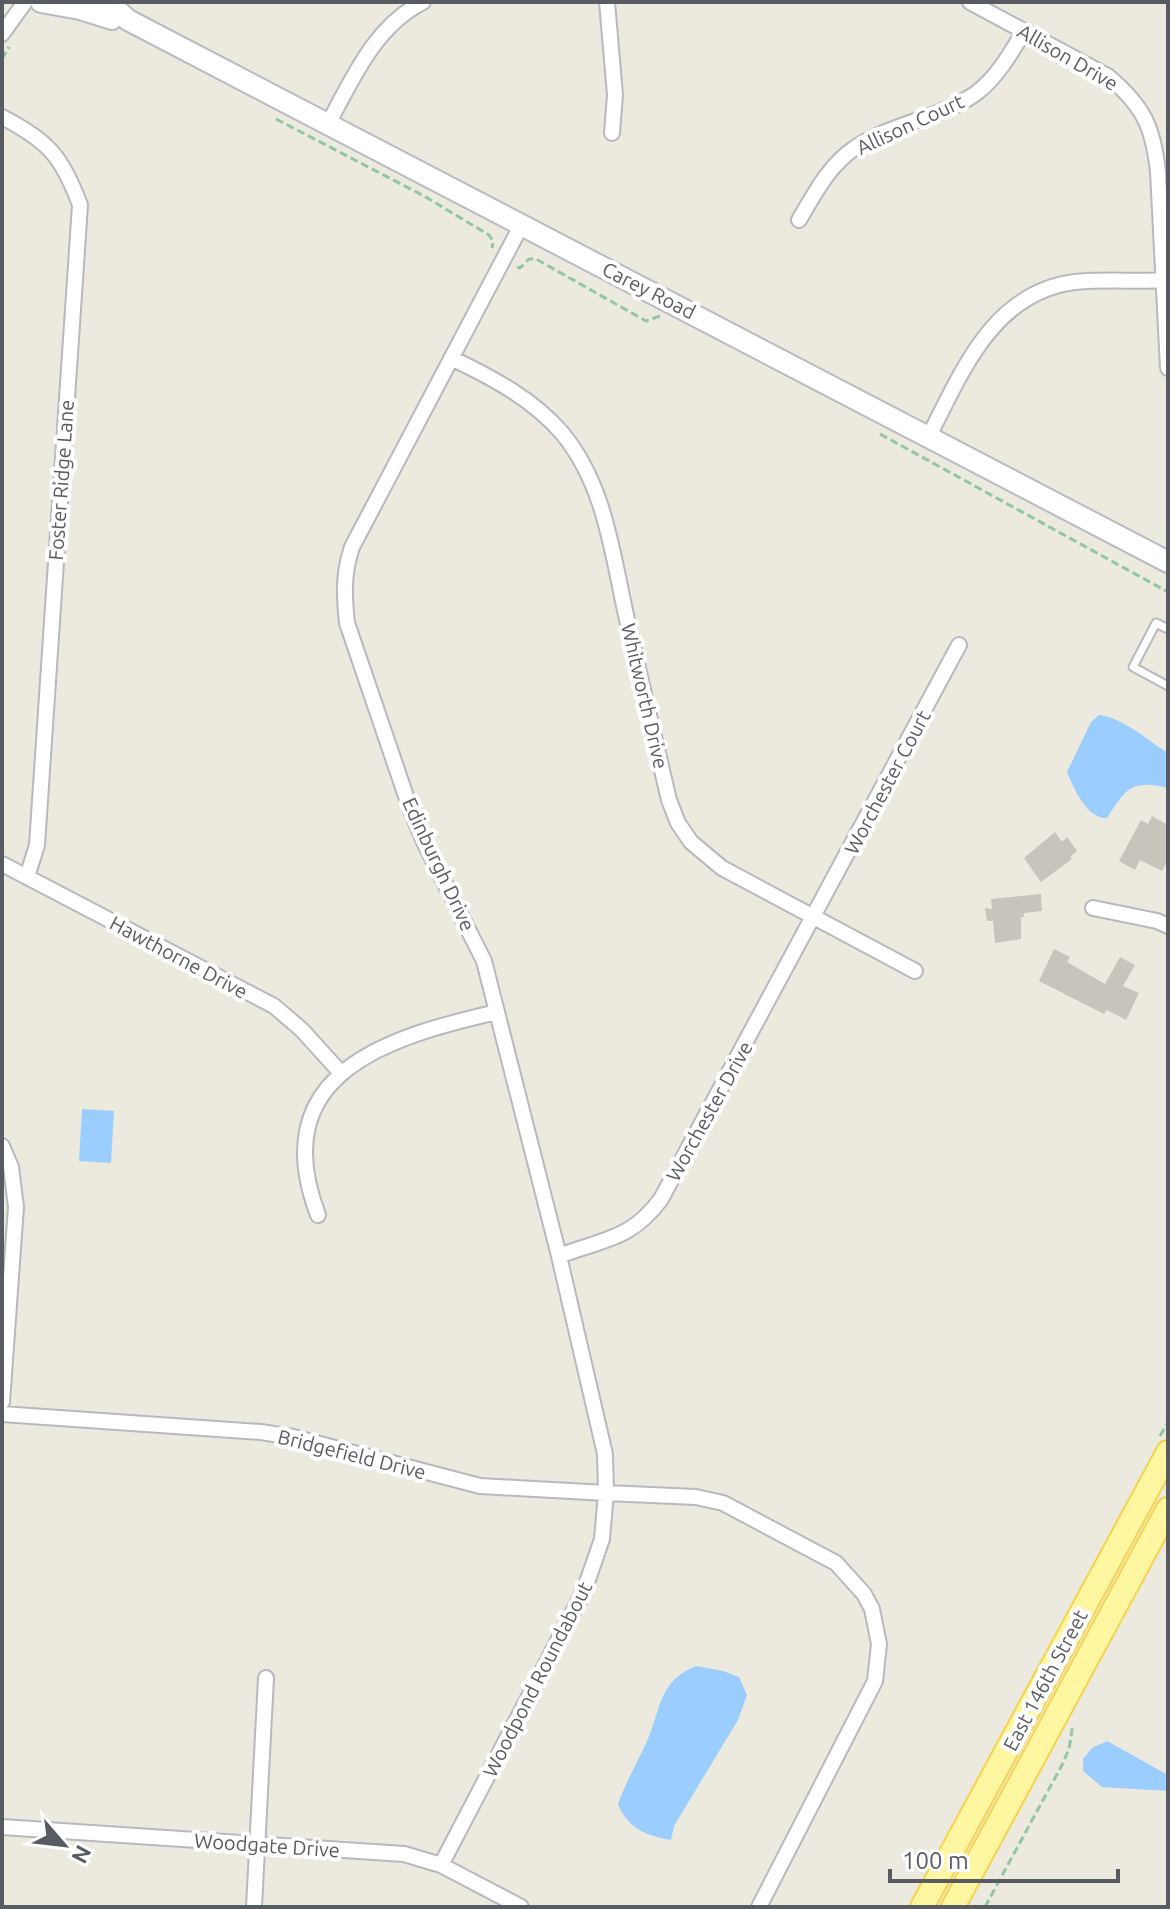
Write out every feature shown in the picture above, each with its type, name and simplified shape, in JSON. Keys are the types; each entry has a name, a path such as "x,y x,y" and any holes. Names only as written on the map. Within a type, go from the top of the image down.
{"main road":[{"name":"East 146th Street","path":"922,1907 1168,1452"},
{"name":"East 146th Street","path":"953,1907 1168,1509"}],"street":[{"path":"2,34 25,2"},
{"name":"Carey Road","path":"41,2 128,20"},
{"name":"Carey Road","path":"98,2 1168,562"},
{"path":"607,2 615,95 612,133"},
{"name":"Allison Drive","path":"970,2 1109,77 1142,111 1155,145 1158,172 1168,368"},
{"path":"328,124 373,45 391,23 415,4"},
{"name":"Allison Court","path":"799,220 820,183 856,148 885,132 974,94 995,74 1024,31"},
{"name":"Foster Ridge Lane","path":"2,117 32,134 56,154 70,177 80,205 37,845 27,877"},
{"name":"Edinburgh Drive","path":"522,224 352,547 346,564 344,599 347,623 411,811 484,961 559,1256 605,1454 606,1493"},
{"path":"929,436 986,333 1015,306 1035,294 1074,282 1165,280"},
{"name":"Whitworth Drive","path":"451,358 496,381 527,402 561,433 584,465 605,515 669,800 678,823 691,842 722,868 915,971"},
{"name":"Worchester Court","path":"813,917 959,645"},
{"name":"Hawthorne Drive","path":"2,864 274,1006 302,1030 340,1072"},
{"path":"1093,908 1168,926"},
{"name":"Worchester Drive","path":"559,1256 624,1234 651,1212 813,917"},
{"path":"318,1215 307,1182 305,1140 318,1101 340,1072 394,1041 448,1023 497,1012"},
{"path":"2,1146 11,1167 16,1207 2,1402"},
{"name":"Bridgefield Drive","path":"2,1414 261,1432 293,1437 480,1486 606,1493"},
{"path":"606,1493 696,1497 723,1503 836,1563 864,1594 872,1609 879,1644 875,1681 759,1907"},
{"name":"Woodpond Roundabout","path":"441,1865 584,1591 602,1539 606,1493"},
{"path":"254,1907 266,1678"},
{"name":"Woodgate Drive","path":"2,1827 404,1854 441,1865 521,1907"}],"lane":[{"path":"1168,629 1156,623 1133,667 1168,686"}],"path":[{"path":"269,115 424,196 489,235 493,241 491,254 520,268 523,262 536,259 646,321 664,315"},
{"path":"869,428 1168,592"},
{"path":"985,1907 1066,1756 1074,1714"}],"water":[{"path":"1099,715 1126,725 1168,753 1168,788 1137,786 1125,793 1107,818 1093,814 1087,808 1067,772 1091,722"},
{"path":"82,1109 114,1111 111,1163 79,1161"},
{"path":"696,1666 739,1677 747,1695 738,1720 674,1826 671,1840 639,1830 627,1819 618,1804 667,1688 684,1672"},
{"path":"1107,1741 1168,1775 1168,1791 1102,1787 1083,1771 1083,1759 1092,1748"}],"building":[{"path":"1152,816 1168,825 1168,860 1162,871 1140,860 1135,870 1119,861 1141,820 1148,824"},
{"path":"1055,832 1062,842 1067,837 1077,851 1070,857 1072,859 1041,882 1024,858"},
{"path":"1041,894 1042,911 1024,913 1021,917 1021,939 995,943 993,921 987,921 985,908 992,909 991,899"},
{"path":"1054,949 1070,957 1067,962 1105,984 1120,957 1135,965 1123,986 1139,993 1126,1020 1107,1010 1104,1014 1039,981"}]}
